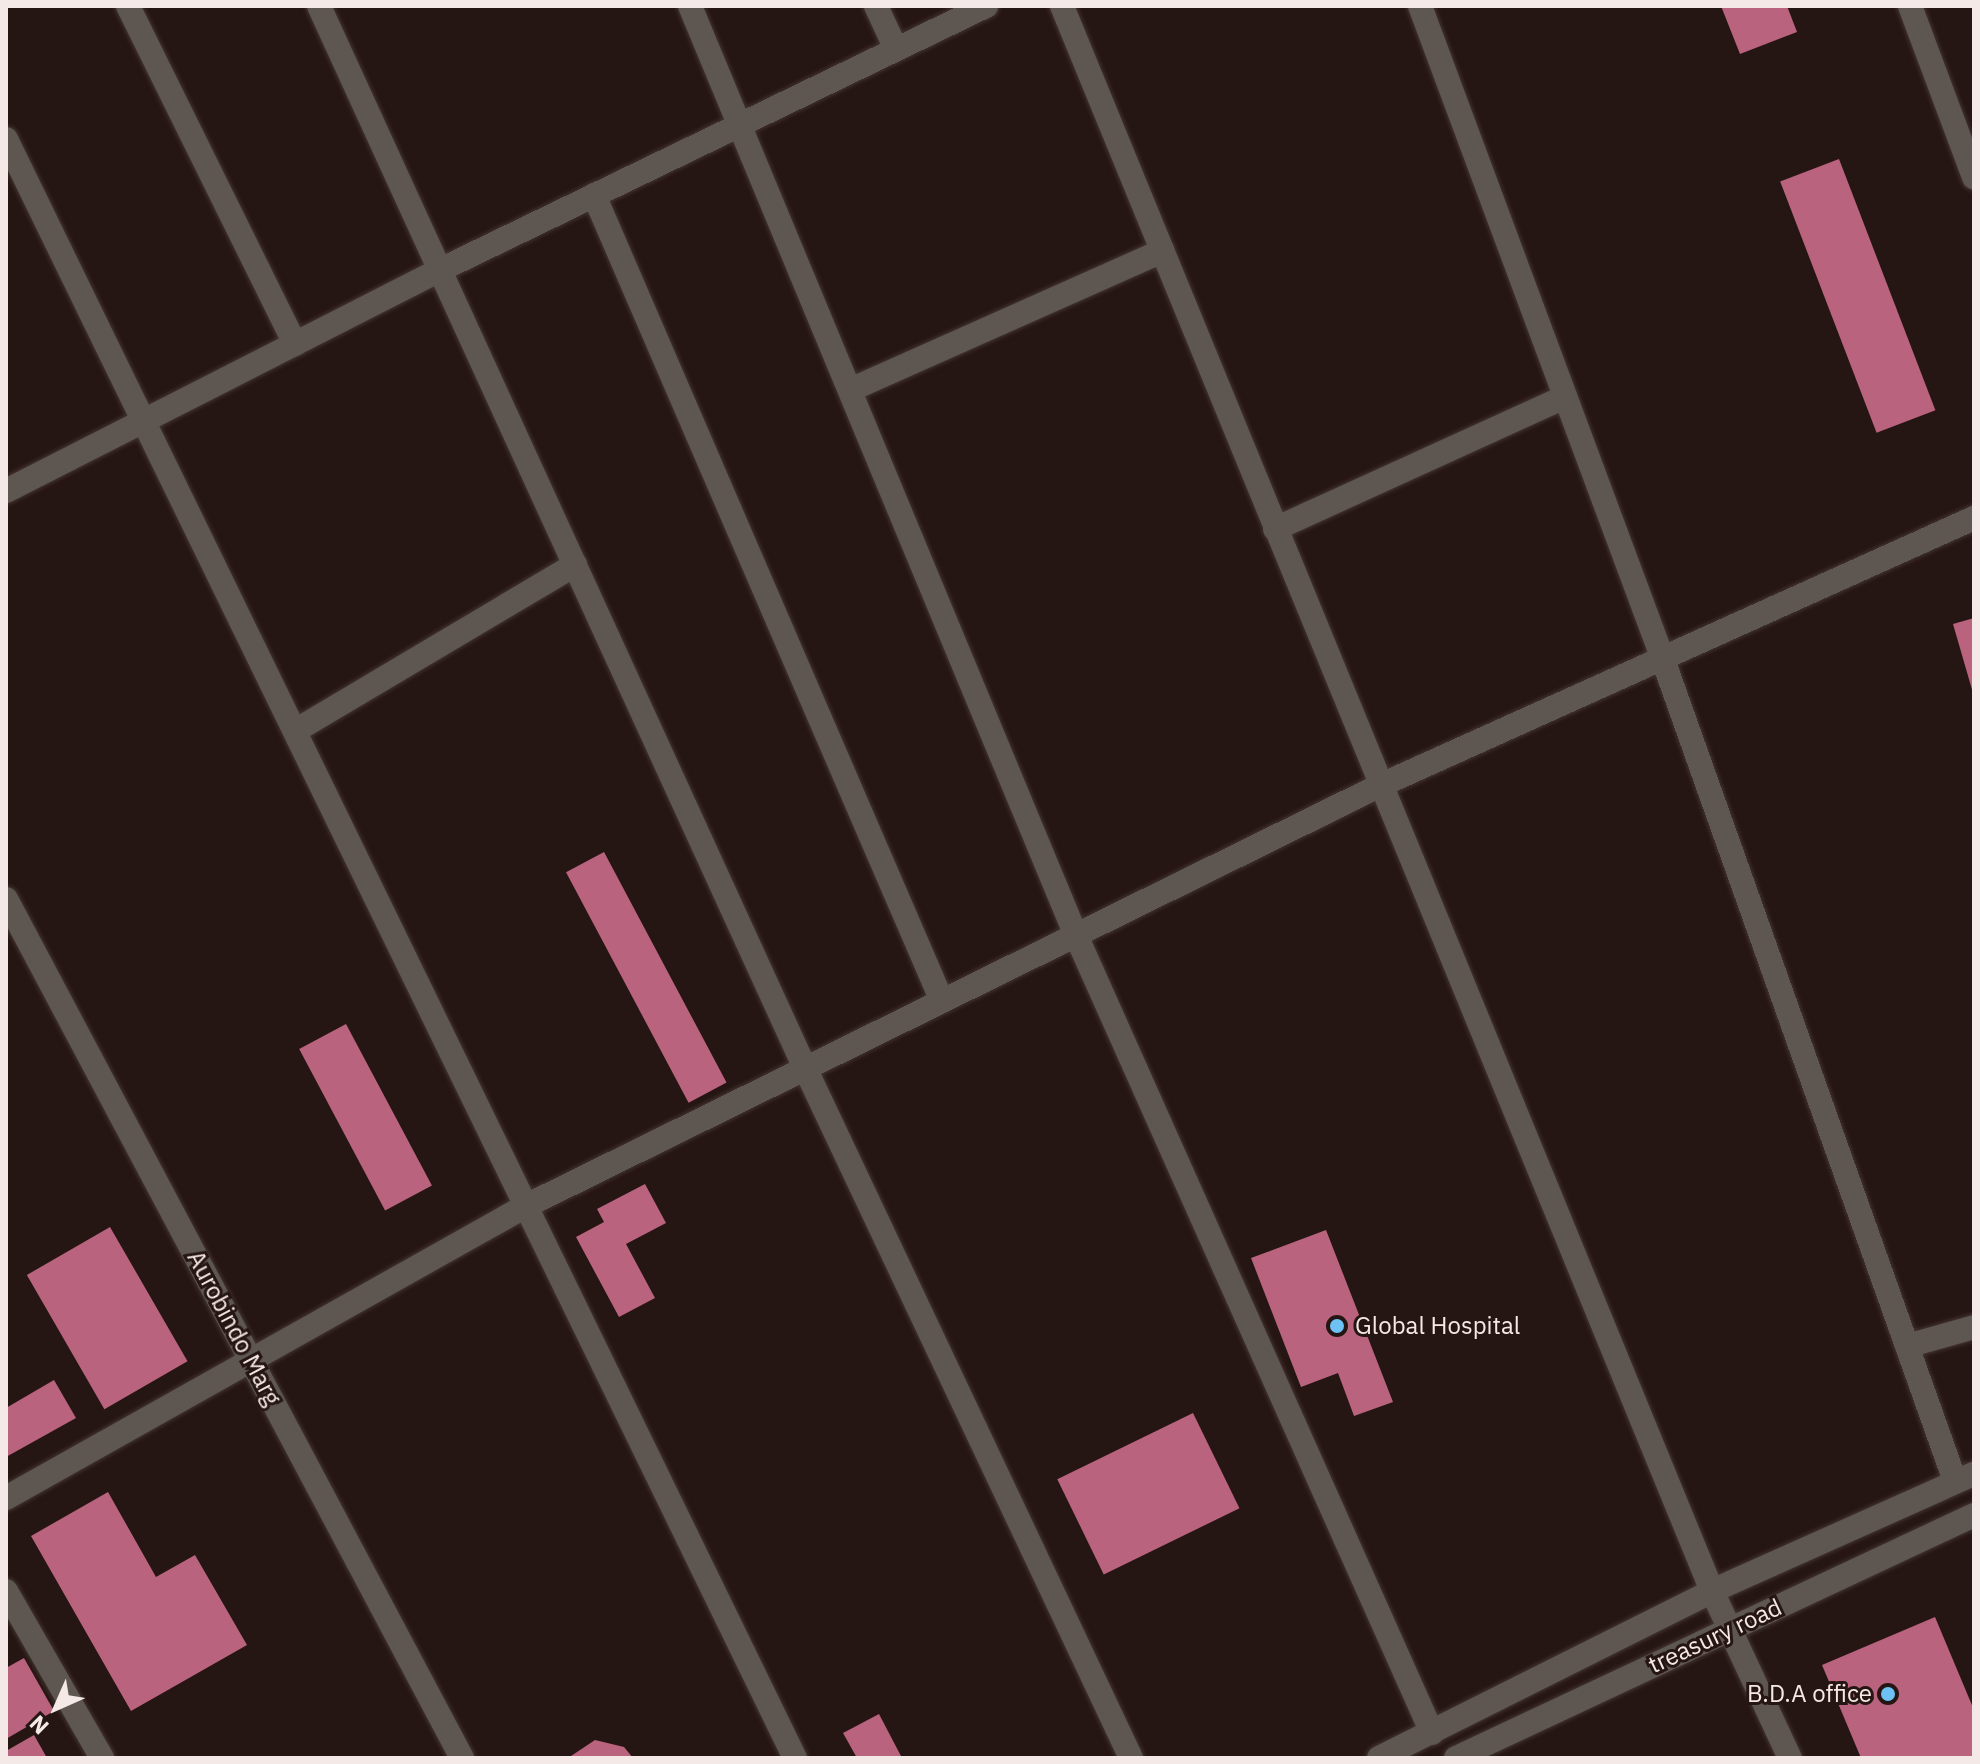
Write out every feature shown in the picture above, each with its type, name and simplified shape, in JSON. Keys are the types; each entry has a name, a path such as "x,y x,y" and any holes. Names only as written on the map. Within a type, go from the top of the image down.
{"street":[{"path":"128,6 295,344"},
{"path":"319,6 806,1070 1131,1758"},
{"path":"690,6 1075,933 1432,1733"},
{"path":"876,6 896,49"},
{"path":"6,491 438,271 986,6"},
{"path":"1062,6 1379,786 1712,1591 1790,1758"},
{"path":"1379,1758 1712,1591 1965,1477 1907,1346 1661,654 1420,6"},
{"path":"1910,6 1974,177"},
{"path":"6,139 146,419 524,1207 795,1758"},
{"path":"594,195 942,1001"},
{"path":"850,390 1162,251"},
{"path":"1275,529 1565,397"},
{"path":"6,1498 524,1207 806,1070 1075,933 1379,786 1661,654 1974,518"},
{"path":"295,731 575,565"},
{"name":"Aurobindo Marg","path":"6,899 462,1758"},
{"path":"1907,1346 1974,1327"},
{"name":"treasury road","path":"1456,1758 1974,1515"},
{"path":"6,1591 102,1758"}],"building":[{"path":"1721,6 1787,6 1797,32 1740,54"},
{"path":"1839,159 1935,410 1877,433 1780,182"},
{"path":"1974,618 1974,693 1973,693 1953,624"},
{"path":"604,852 727,1082 689,1103 566,872"},
{"path":"346,1024 432,1186 385,1210 299,1049"},
{"path":"645,1184 666,1223 626,1244 655,1298 619,1317 576,1237 604,1222 597,1209"},
{"path":"110,1227 188,1361 104,1409 27,1275"},
{"path":"1326,1230 1393,1402 1354,1416 1338,1373 1301,1387 1251,1258"},
{"path":"54,1380 76,1418 6,1457 6,1408"},
{"path":"1193,1413 1239,1508 1104,1574 1057,1479"},
{"path":"108,1492 156,1577 195,1555 247,1645 131,1711 31,1536"},
{"path":"1935,1617 1974,1710 1974,1758 1861,1758 1822,1665"},
{"path":"24,1658 54,1711 6,1739 6,1668"},
{"path":"879,1714 902,1758 857,1758 843,1733"},
{"path":"34,1735 47,1758 6,1758 6,1751"},
{"path":"595,1740 624,1747 633,1758 568,1758"}],"place":[{"name":"Global Hospital","path":"1337,1326"},
{"name":"B.D.A office","path":"1888,1694"}]}
